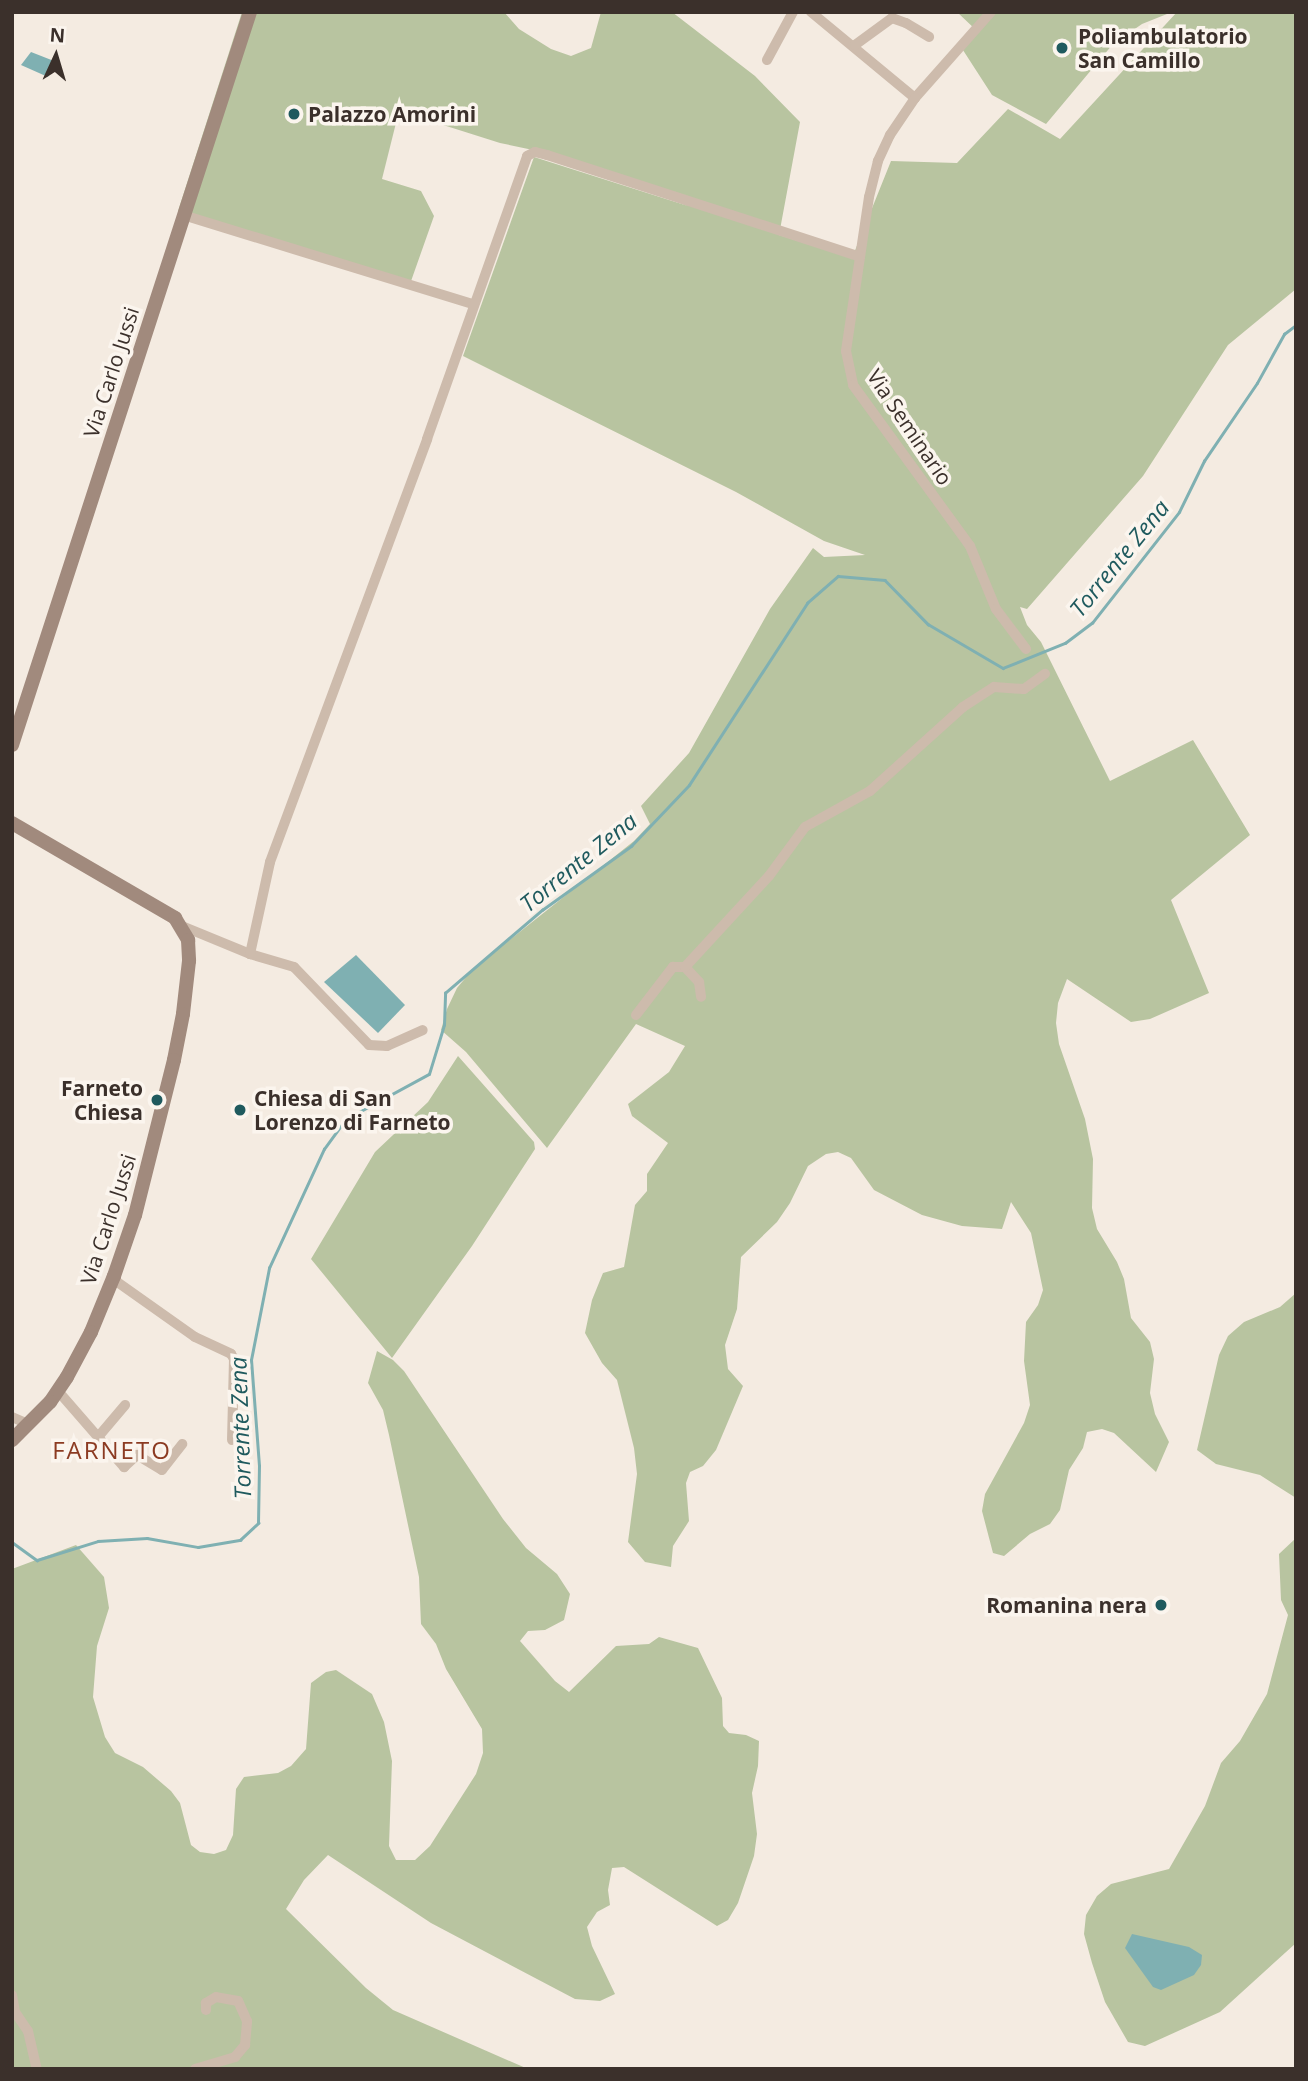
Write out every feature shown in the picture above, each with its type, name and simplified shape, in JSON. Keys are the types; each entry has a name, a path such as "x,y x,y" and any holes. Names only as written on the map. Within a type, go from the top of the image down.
{"street":[{"name":"Via Carlo Jussi","path":"12,745 250,12"},
{"path":"767,60 793,12"},
{"path":"811,12 855,45 915,97"},
{"name":"Via Seminario","path":"992,12 915,97 890,135 878,161 869,197 846,351 853,385 970,546 984,573 996,609 1026,649"},
{"path":"855,45 892,18 929,37"},
{"path":"250,954 270,862 427,439 472,304 527,156 535,152 860,257"},
{"path":"183,215 472,304"},
{"path":"685,967 769,876 805,827 870,791 963,707 994,687 1024,689 1045,674"},
{"path":"12,823 141,896 175,918 182,926 250,954 294,967 369,1045 387,1046 423,1030"},
{"name":"Via Carlo Jussi","path":"12,1440 58,1391 91,1332 135,1215 183,1014 188,940 182,926"},
{"path":"636,1015 673,967 685,967 699,982 701,997"},
{"path":"113,1279 195,1337 231,1354 234,1359 232,1440"},
{"path":"58,1391 124,1467 137,1455 162,1470 183,1444"},
{"path":"98,1437 125,1405"},
{"path":"12,1417 28,1424"},
{"path":"12,1995 15,2012 28,2032 37,2069"},
{"path":"195,2069 235,2057 245,2045 247,2021 239,2001 216,1997 206,2003 206,2010"}],"green space":[{"path":"242,12 504,12 519,29 551,49 571,56 591,48 601,12 672,12 755,76 800,122 779,235 852,258 891,161 957,163 1008,109 1060,139 1177,12 1296,12 1296,289 1228,345 1143,476 1027,609 1020,607 1027,625 1041,642 1110,781 1193,740 1250,835 1171,900 1209,993 1150,1019 1131,1022 1067,979 1058,1003 1056,1023 1059,1044 1085,1119 1093,1159 1092,1208 1097,1229 1117,1262 1124,1279 1131,1318 1150,1342 1154,1359 1150,1393 1155,1414 1169,1442 1156,1472 1114,1433 1102,1429 1087,1432 1083,1448 1069,1470 1060,1510 1050,1524 1030,1534 1004,1556 993,1553 982,1511 985,1494 1024,1423 1030,1405 1024,1361 1026,1322 1038,1305 1043,1290 1031,1233 1011,1202 1002,1229 962,1226 922,1215 874,1190 851,1158 838,1152 826,1154 808,1166 790,1203 777,1222 741,1257 737,1309 725,1345 728,1369 743,1386 716,1450 703,1466 690,1472 686,1483 689,1521 673,1546 671,1567 645,1562 628,1542 637,1474 634,1448 617,1380 602,1363 585,1333 592,1300 603,1273 624,1267 635,1205 647,1191 647,1174 668,1143 632,1116 628,1104 669,1072 685,1046 636,1024 547,1148 466,1052 441,1030 457,988 473,969 634,841 650,824 641,806 689,753 770,609 813,548 824,557 865,555 824,541 736,492 463,356 534,157 688,206 533,150 500,143 399,111 382,179 421,191 434,216 410,284 178,211"},
{"path":"957,12 1172,12 1142,24 1113,44 1046,124 992,95 961,47 976,30"},
{"path":"458,1056 534,1142 535,1149 472,1246 392,1358 311,1259 375,1152 428,1102"},
{"path":"1296,1293 1296,1498 1260,1475 1216,1464 1197,1450 1219,1355 1228,1336 1244,1322 1280,1307"},
{"path":"377,1351 393,1360 404,1371 503,1519 526,1548 557,1574 570,1594 564,1620 545,1630 528,1631 520,1641 555,1681 569,1692 616,1646 649,1644 659,1637 698,1648 722,1698 723,1726 729,1733 746,1735 759,1741 758,1766 752,1793 757,1834 754,1856 738,1903 728,1920 717,1926 624,1867 612,1868 608,1890 610,1905 597,1912 587,1927 592,1946 615,1994 600,2001 575,1999 431,1923 328,1855 304,1880 286,1909 366,1988 393,2010 528,2069 12,2069 12,1569 76,1545 104,1577 109,1608 97,1646 93,1697 105,1737 115,1753 143,1767 171,1791 180,1803 191,1845 200,1852 214,1854 226,1850 233,1835 236,1789 244,1777 278,1773 291,1766 306,1749 311,1683 326,1672 336,1670 372,1694 384,1722 392,1761 389,1846 396,1860 415,1860 430,1846 476,1774 483,1753 482,1729 446,1669 436,1644 421,1624 419,1577 389,1435 383,1410 368,1383"},
{"path":"1296,1538 1296,1943 1220,2012 1145,2046 1128,2042 1105,2002 1092,1963 1084,1934 1086,1915 1097,1896 1111,1884 1169,1869 1205,1806 1221,1763 1240,1741 1267,1694 1288,1615 1281,1600 1279,1554"}],"water":[{"path":"31,52 54,61 48,77 21,65"},
{"path":"356,955 405,1005 378,1033 324,982"},
{"path":"1132,1934 1189,1947 1202,1955 1201,1965 1194,1975 1161,1990 1153,1987 1125,1948"}],"waterway":[{"name":"Torrente Zena","path":"12,1542 37,1560 98,1541 147,1538 198,1547 240,1540 258,1523 259,1466 251,1360 269,1268 324,1149 346,1119 429,1074 444,1025 445,993 542,910 631,846 689,785 807,603 838,576 885,580 928,624 1003,668 1065,643 1092,623 1179,512 1204,461 1257,383 1284,334 1296,325"}],"place":[{"name":"Poliambulatorio San Camillo","path":"1062,48"},
{"name":"Palazzo Amorini","path":"294,114"},
{"name":"Farneto Chiesa","path":"157,1100"},
{"name":"Chiesa di San Lorenzo di Farneto","path":"240,1110"},
{"name":"Romanina nera","path":"1161,1605"}],"district":[{"name":"FARNETO","path":"112,1450"}]}
